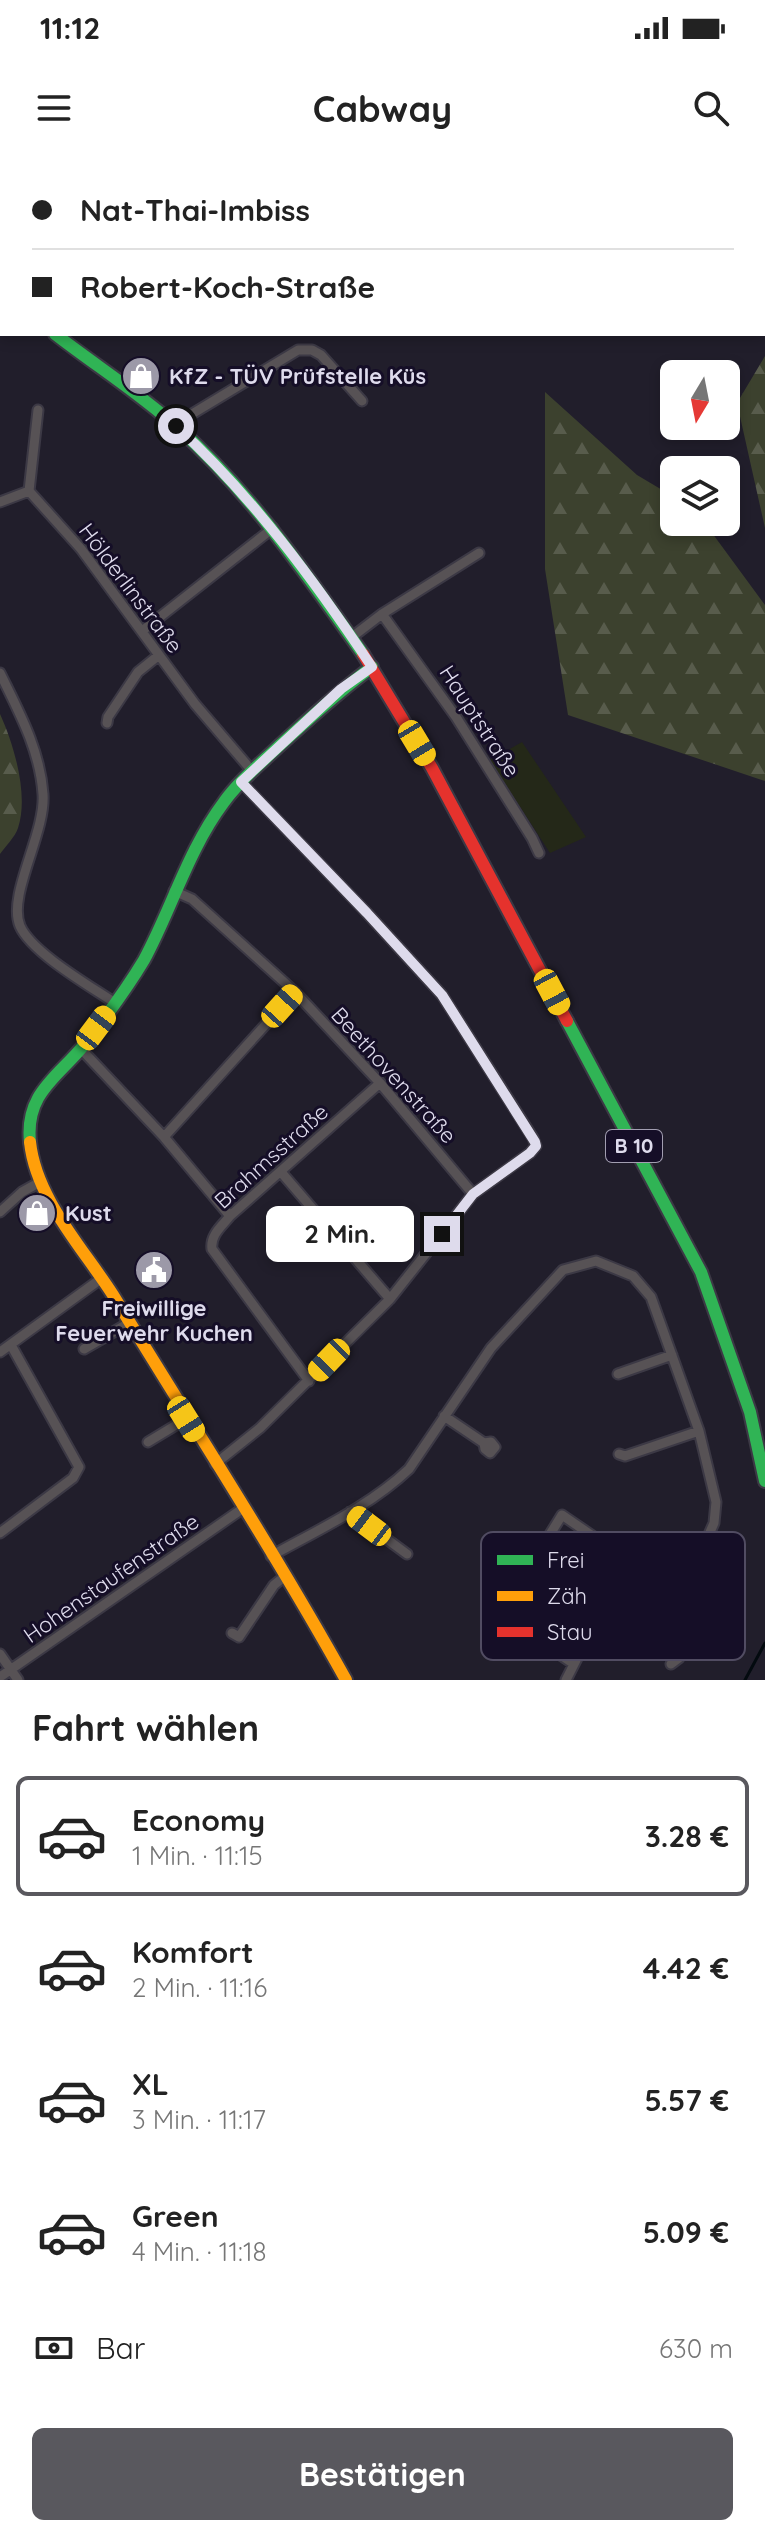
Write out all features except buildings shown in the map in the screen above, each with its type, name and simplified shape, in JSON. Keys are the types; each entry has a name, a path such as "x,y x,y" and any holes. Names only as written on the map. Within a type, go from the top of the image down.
{"main road":[{"name":"B 10","path":"58,336 176,426 230,479 273,528 372,667 432,768 701,1272 750,1412 765,1481"},
{"path":"346,1680 102,1278 62,1220 40,1182 30,1147 32,1115 45,1085 81,1049 143,961 174,891 212,819 241,782 341,689 372,667"}],"street":[{"path":"176,426 298,350 312,350 321,355 362,401"},
{"path":"0,502 29,491 38,410"},
{"name":"Hölderlinstraße","path":"29,491 81,549 195,704 253,772"},
{"path":"142,631 273,528"},
{"path":"352,637 382,614 479,553"},
{"name":"Hauptstraße","path":"382,614 456,717 539,853"},
{"path":"107,723 138,672 159,655"},
{"path":"0,673 32,737 43,795 36,842 21,885 18,905 20,925 35,947 115,1003"},
{"path":"215,1464 260,1428 390,1299 473,1194 536,1146 442,995 241,782"},
{"name":"Beethovenstraße","path":"174,891 192,899 295,992 380,1083 473,1194"},
{"path":"164,1137 295,992"},
{"path":"81,1049 164,1137 230,1216"},
{"name":"Brahmsstraße","path":"309,1381 212,1249 211,1242 230,1216 380,1083"},
{"path":"281,1172 390,1299"},
{"path":"0,1212 22,1192 40,1182"},
{"path":"271,1556 350,1512 409,1469 491,1348 563,1270 596,1261 633,1276 651,1297 699,1431 716,1502 710,1532"},
{"path":"0,1352 102,1278"},
{"path":"84,1349 129,1323"},
{"path":"0,1533 73,1478 79,1467 11,1345"},
{"path":"618,1374 672,1355"},
{"path":"444,1416 484,1443"},
{"path":"148,1442 186,1419"},
{"path":"619,1454 625,1456 699,1431"},
{"name":"Hohenstaufenstraße","path":"0,1677 242,1509"},
{"path":"350,1512 407,1554"},
{"path":"551,1532 562,1515 587,1532"},
{"path":"232,1633 239,1637 274,1585 284,1577"},
{"path":"0,1654 18,1680"},
{"path":"568,1660 574,1664"},
{"path":"566,1680 576,1660"},
{"path":"671,1664 676,1660"}],"green space":[{"path":"765,356 765,528 740,416 740,398"},
{"path":"545,392 637,475 660,489 660,536 714,536 765,605 765,781 568,715 545,569"},
{"path":"0,714 15,755 22,801 18,828 0,854"},
{"path":"522,742 586,837 550,853 490,760"}],"waterway":[{"path":"745,1680 765,1643"}],"traffic: fast":[{"path":"58,336 148,402 230,479 277,536 363,654"},
{"path":"30,1142 30,1125 38,1098 84,1045 138,970 211,820 243,780 336,695 372,667"},
{"path":"567,1021 701,1272 750,1412 765,1481"}],"traffic: slow":[{"path":"30,1142 41,1183 62,1222 113,1295 261,1534 346,1680"}],"traffic: jam":[{"path":"363,654 432,768 567,1021"}],"place":[{"name":"KfZ - TÜV Prüfstelle Küs","path":"141,376"},
{"name":"Kust","path":"37,1213"},
{"name":"Freiwillige Feuerwehr Kuchen","path":"154,1270"}],"route":[{"path":"176,426 204,451 273,528 372,667 341,689 241,782 442,995 535,1142 536,1146 530,1153 473,1194 442,1234"}]}
